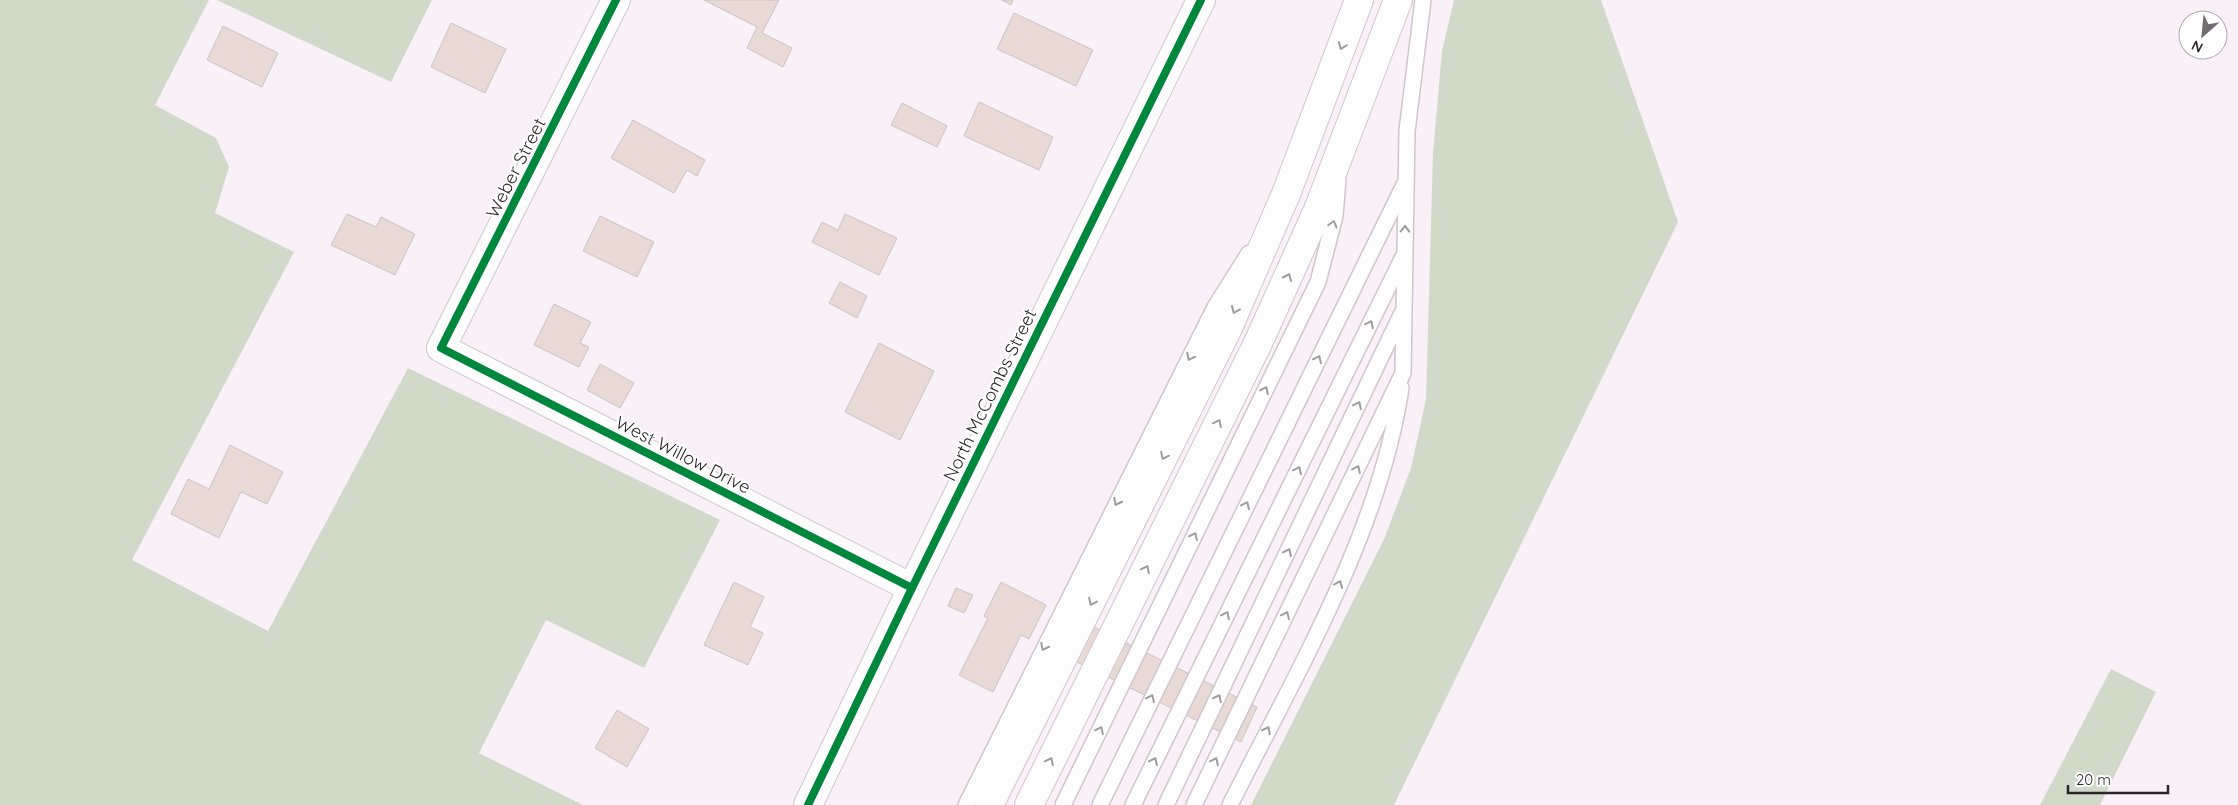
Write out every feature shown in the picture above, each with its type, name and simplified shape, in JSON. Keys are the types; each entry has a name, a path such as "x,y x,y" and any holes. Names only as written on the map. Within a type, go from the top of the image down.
{"main road":[{"name":"Weber Street","path":"441,348 616,0"},
{"name":"North McCombs Street","path":"808,805 912,588 1201,0"},
{"path":"989,805 1227,330 1286,194 1359,0"},
{"path":"1029,805 1258,343 1318,210 1398,0"},
{"name":"West Willow Drive","path":"441,348 912,588"}],"lane":[{"path":"1230,805 1331,602 1373,503 1394,432 1403,373 1406,132 1423,0"},
{"path":"1063,805 1318,282 1335,216 1339,155"},
{"path":"1100,805 1406,181"},
{"path":"966,805 1215,307 1286,194"},
{"path":"1133,805 1405,254"},
{"path":"1166,805 1404,308"},
{"path":"1194,805 1403,373"}],"green space":[{"path":"0,0 209,0 155,105 216,138 229,167 215,213 294,252 132,560 268,631 408,368 720,520 644,668 546,620 479,753 583,805 0,805"},
{"path":"217,0 432,0 391,82"},
{"path":"1454,0 1601,0 1678,222 1394,805 1251,805 1385,537 1411,468 1426,399 1433,154 1442,51"},
{"path":"2111,669 2156,692 2100,805 2040,805"}],"building":[{"path":"704,0 779,0 762,33 792,48 783,67 747,48 757,27"},
{"path":"1002,0 1013,0 1011,5"},
{"path":"1014,13 1093,50 1076,86 997,49"},
{"path":"451,23 506,49 485,93 431,67"},
{"path":"223,26 278,53 262,87 207,60"},
{"path":"979,102 1053,137 1039,170 964,136"},
{"path":"902,103 947,126 937,147 891,125"},
{"path":"633,120 705,160 697,176 687,170 674,193 611,158"},
{"path":"347,214 376,227 381,217 415,234 395,275 331,245"},
{"path":"845,214 897,238 879,275 812,242 822,222 838,230"},
{"path":"600,216 654,242 637,277 583,251"},
{"path":"840,282 867,296 857,318 829,303"},
{"path":"554,304 591,322 580,343 589,347 579,367 534,345"},
{"path":"879,343 934,371 900,440 845,412"},
{"path":"600,364 634,383 620,408 587,390"},
{"path":"230,445 283,472 267,504 241,492 219,538 171,514 188,479 209,489"},
{"path":"734,582 764,597 750,627 763,633 748,665 704,645"},
{"path":"1001,582 1046,605 1029,639 1021,635 993,692 959,675 988,618 984,616"},
{"path":"956,588 973,595 964,613 948,606"},
{"path":"1059,610 1257,707 1241,742 1042,645"},
{"path":"617,710 649,729 627,767 595,748"}],"cycle path":[{"path":"616,0 441,348 912,588"},
{"path":"808,805 912,588 1201,0"}]}
